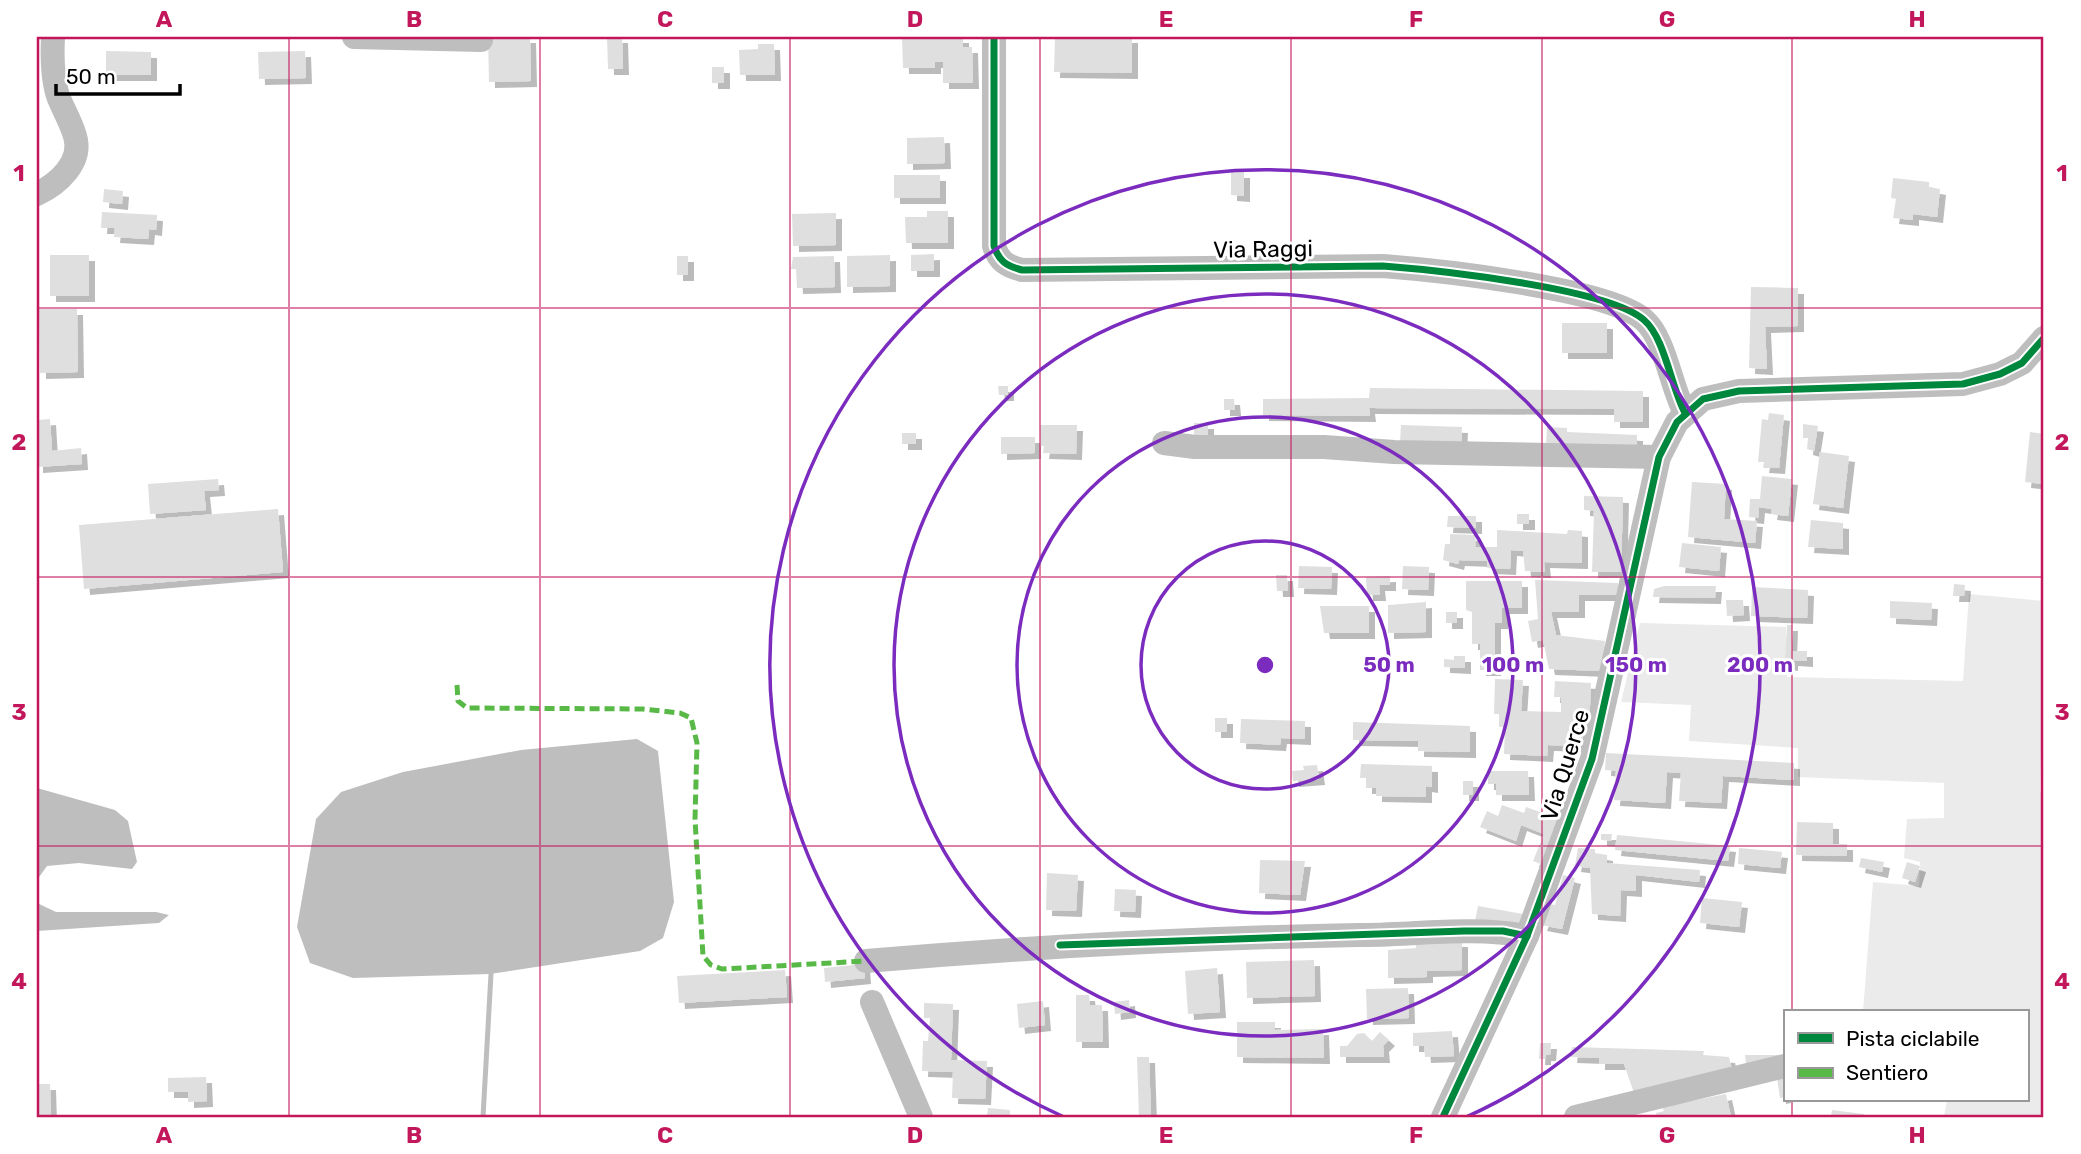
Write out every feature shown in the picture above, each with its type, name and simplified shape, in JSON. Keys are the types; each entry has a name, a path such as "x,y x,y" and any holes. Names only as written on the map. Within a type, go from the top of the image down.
{"street":[{"path":"37,194 64,177 74,157 76,139 58,94 52,63 53,37"},
{"path":"354,37 481,40"},
{"name":"Via Raggi","path":"995,37 994,246 998,258 1010,267 1048,270 1383,266 1441,270 1607,300 1644,319 1654,331 1674,392 1685,412"},
{"path":"1685,412 1703,399 1740,391 1963,384 2000,374 2021,363 2042,345"},
{"name":"Via Querce","path":"1443,1117 1527,936 1592,759 1659,457 1668,436 1685,412"},
{"path":"1164,443 1195,447 1324,447 1394,452 1659,457"},
{"path":"866,961 1060,945 1464,931 1503,931 1527,936"},
{"path":"872,1002 921,1117"},
{"path":"1576,1117 1784,1066"}],"shaded area":[{"path":"1969,594 2044,601 2040,790 2044,803 2044,1117 1944,1117 1947,1102 2028,1102 2028,1010 1863,1010 1873,882 1919,886 1920,862 1904,858 1907,819 1944,818 1944,783 1798,777 1798,748 1689,741 1691,705 1621,702 1640,623 1786,627 1787,677 1963,681"},
{"path":"637,739 658,751 674,902 663,938 640,951 490,974 353,978 310,963 297,927 316,819 341,792 403,772 521,750"},
{"path":"37,788 115,810 128,821 137,862 132,869 79,863 47,866 37,880"},
{"path":"37,903 56,912 156,912 169,915 159,923 37,931"}],"building":[{"path":"488,37 530,37 531,81 489,82"},
{"path":"607,37 622,37 623,69 608,69"},
{"path":"902,37 963,37 963,47 972,47 973,83 943,83 943,62 935,62 935,68 903,68"},
{"path":"1055,37 1132,37 1132,73 1054,72"},
{"path":"758,44 774,44 775,75 740,75 739,50 758,49"},
{"path":"106,51 151,52 151,75 106,75"},
{"path":"305,51 306,78 259,79 258,52"},
{"path":"712,67 724,67 724,83 712,83"},
{"path":"944,137 945,163 907,164 907,138"},
{"path":"1231,172 1244,172 1244,196 1231,195"},
{"path":"894,175 940,175 940,198 894,198"},
{"path":"1893,178 1929,182 1929,187 1940,189 1937,217 1913,214 1913,220 1893,218 1896,199 1891,198"},
{"path":"104,189 123,191 122,204 103,202"},
{"path":"927,211 948,211 948,243 906,243 905,217 927,217"},
{"path":"102,212 157,215 156,230 149,229 148,239 114,237 115,228 101,228"},
{"path":"836,213 836,245 793,246 792,214"},
{"path":"934,254 934,271 911,271 911,255"},
{"path":"50,255 89,255 89,296 50,296"},
{"path":"890,255 890,286 847,287 847,256"},
{"path":"677,256 688,256 688,275 677,275"},
{"path":"834,256 835,287 797,288 796,269 791,269 793,257"},
{"path":"1751,287 1798,288 1798,326 1765,327 1767,369 1749,368"},
{"path":"39,309 77,309 78,372 40,373"},
{"path":"1562,323 1607,323 1607,353 1562,353"},
{"path":"998,386 1008,386 1008,395 999,395"},
{"path":"1370,388 1643,391 1643,422 1614,422 1614,409 1369,408 1370,416 1263,415 1263,399 1369,398"},
{"path":"1224,399 1234,399 1235,410 1224,410"},
{"path":"1769,413 1784,415 1779,468 1763,467 1764,462 1758,462 1762,419 1768,420"},
{"path":"50,419 52,451 81,448 82,464 37,467 37,420"},
{"path":"1194,423 1208,423 1208,442 1194,442"},
{"path":"1803,424 1818,426 1814,451 1807,449 1808,438 1803,438"},
{"path":"1040,425 1077,425 1076,454 1043,453 1044,446 1040,446"},
{"path":"1401,425 1462,427 1461,446 1400,443"},
{"path":"1547,427 1567,428 1567,432 1637,435 1637,446 1546,447"},
{"path":"2030,432 2044,434 2044,484 2025,482"},
{"path":"902,433 916,433 916,444 902,444"},
{"path":"1001,437 1035,437 1035,453 1001,454"},
{"path":"1820,452 1849,456 1843,508 1813,504"},
{"path":"1762,476 1792,479 1788,516 1771,514 1772,509 1759,507 1758,518 1749,517 1750,499 1760,499"},
{"path":"218,479 219,490 204,491 206,510 150,514 148,484"},
{"path":"1692,482 1726,484 1724,519 1757,521 1755,543 1688,537"},
{"path":"1584,496 1623,497 1621,572 1592,572 1594,511 1584,510"},
{"path":"278,509 283,572 84,589 79,525"},
{"path":"1517,514 1529,514 1529,524 1517,524"},
{"path":"1448,516 1476,516 1476,528 1447,527"},
{"path":"1811,520 1843,523 1843,549 1808,547"},
{"path":"1497,530 1567,534 1568,530 1582,531 1582,563 1544,562 1545,572 1525,571 1523,551 1511,550 1510,569 1487,568 1487,561 1459,560 1458,564 1443,560 1445,544 1450,544 1450,534 1476,535 1475,547 1497,547"},
{"path":"1682,543 1721,547 1719,571 1679,567"},
{"path":"1299,566 1332,567 1331,589 1298,588"},
{"path":"1403,566 1429,567 1428,590 1402,589"},
{"path":"1276,575 1287,575 1288,591 1277,591"},
{"path":"1390,576 1390,585 1379,585 1380,595 1367,595 1366,577"},
{"path":"1535,580 1618,583 1618,595 1579,595 1579,612 1551,612 1556,635 1605,641 1602,671 1549,669 1543,640 1532,642 1528,621 1538,619"},
{"path":"1466,581 1522,581 1522,608 1502,608 1502,623 1495,623 1495,670 1480,670 1480,644 1472,644 1472,612 1466,610"},
{"path":"1954,584 1965,585 1964,596 1953,596"},
{"path":"1664,586 1716,586 1715,598 1653,597 1654,589"},
{"path":"1752,587 1808,590 1807,618 1751,616"},
{"path":"1726,600 1743,600 1744,615 1727,616"},
{"path":"1890,601 1932,603 1931,620 1890,618"},
{"path":"1426,602 1426,632 1388,633 1388,605"},
{"path":"1320,606 1369,606 1369,633 1324,633"},
{"path":"1446,612 1457,612 1457,623 1446,623"},
{"path":"1787,625 1792,625 1791,651 1807,651 1807,661 1792,660 1792,665 1785,664"},
{"path":"1454,656 1465,656 1465,668 1444,667 1444,659 1454,660"},
{"path":"1495,679 1523,680 1521,711 1561,712 1561,697 1554,697 1555,681 1591,683 1589,730 1583,729 1582,746 1548,745 1547,756 1504,754 1505,727 1499,727 1499,714 1494,714"},
{"path":"1215,718 1227,718 1227,732 1215,732"},
{"path":"1241,719 1305,721 1305,739 1281,738 1280,745 1240,743"},
{"path":"1353,722 1470,726 1470,752 1418,751 1418,741 1353,740"},
{"path":"1606,753 1794,763 1794,780 1723,776 1721,803 1679,801 1681,773 1667,772 1665,803 1614,800 1616,771 1605,770"},
{"path":"1361,764 1432,766 1432,787 1426,786 1426,797 1376,796 1376,788 1366,788 1366,778 1360,778"},
{"path":"1317,765 1319,779 1293,781 1292,771 1304,770 1303,766"},
{"path":"1488,771 1528,771 1529,795 1496,795 1496,784 1488,784"},
{"path":"1463,781 1473,781 1473,795 1463,795"},
{"path":"1502,805 1524,813 1526,807 1567,818 1548,867 1533,861 1544,834 1521,825 1516,841 1480,827 1487,811 1498,816"},
{"path":"1797,822 1833,823 1833,844 1847,844 1847,856 1796,855"},
{"path":"1601,834 1612,834 1611,841 1601,840"},
{"path":"1617,835 1730,846 1728,861 1615,850"},
{"path":"1578,848 1595,849 1595,853 1607,855 1607,863 1700,870 1699,882 1636,875 1636,891 1621,890 1620,916 1592,914 1590,868 1575,866"},
{"path":"1739,848 1782,852 1780,868 1738,864"},
{"path":"1861,858 1884,862 1882,872 1859,867"},
{"path":"1260,860 1305,861 1300,895 1259,893"},
{"path":"1907,862 1920,866 1915,882 1902,878"},
{"path":"1047,873 1078,875 1076,911 1046,910"},
{"path":"1563,875 1575,878 1562,929 1541,925 1549,904 1555,905"},
{"path":"1115,889 1136,890 1135,912 1114,911"},
{"path":"1702,898 1742,902 1739,927 1700,923"},
{"path":"1478,906 1523,914 1520,929 1475,921"},
{"path":"1416,941 1462,941 1462,970 1427,971 1427,977 1388,978 1388,950 1416,948"},
{"path":"1314,960 1315,996 1247,998 1246,962"},
{"path":"864,964 865,978 825,982 824,968"},
{"path":"1217,968 1220,1012 1188,1014 1185,971"},
{"path":"785,970 787,997 679,1003 677,976"},
{"path":"1408,988 1409,1018 1367,1019 1366,989"},
{"path":"1076,995 1089,995 1090,1005 1102,1005 1103,1042 1076,1042"},
{"path":"1129,1000 1130,1012 1115,1014 1114,1002"},
{"path":"1043,1001 1045,1025 1019,1028 1017,1004"},
{"path":"924,1003 953,1004 951,1060 987,1061 985,1099 952,1098 953,1072 922,1071 923,1041 928,1041 930,1018 924,1018"},
{"path":"1237,1022 1275,1022 1275,1030 1323,1029 1324,1058 1237,1057"},
{"path":"1452,1031 1454,1056 1425,1057 1424,1046 1413,1046 1413,1033"},
{"path":"1380,1032 1389,1040 1383,1046 1384,1057 1340,1057 1340,1046 1347,1046 1357,1034 1364,1033 1372,1041"},
{"path":"1540,1043 1551,1043 1550,1055 1545,1055 1545,1059 1539,1059"},
{"path":"1572,1047 1704,1051 1703,1055 1729,1057 1733,1074 1635,1096 1624,1064 1599,1064 1599,1058 1571,1057"},
{"path":"1745,1055 1784,1055 1784,1055 1747,1072"},
{"path":"1137,1057 1149,1057 1151,1117 1139,1117"},
{"path":"206,1077 207,1101 188,1102 188,1092 168,1092 168,1078"},
{"path":"1784,1077 1784,1097 1780,1098 1777,1078"},
{"path":"37,1084 50,1084 51,1117 37,1117"},
{"path":"1726,1094 1731,1117 1657,1117 1656,1113 1664,1111 1662,1107"},
{"path":"988,1108 1010,1110 1010,1117 987,1117"},
{"path":"1832,1110 1864,1114 1863,1117 1831,1117"}],"waterway":[{"path":"483,1117 491,974"}],"marked path":[{"path":"457,685 458,701 467,708 643,709 680,713 691,718 697,743 695,819 703,956 711,965 722,969 866,961"}],"cycle path":[{"path":"994,37 994,246 998,256 1007,265 1022,270 1383,266 1479,276 1559,290 1625,309 1644,320 1663,350 1685,413"},
{"path":"1443,1117 1527,936 1592,759 1659,457 1677,422 1703,399 1739,391 1963,384 2000,374 2022,363 2044,338"},
{"path":"1060,945 1464,931 1503,931 1527,936"}]}
